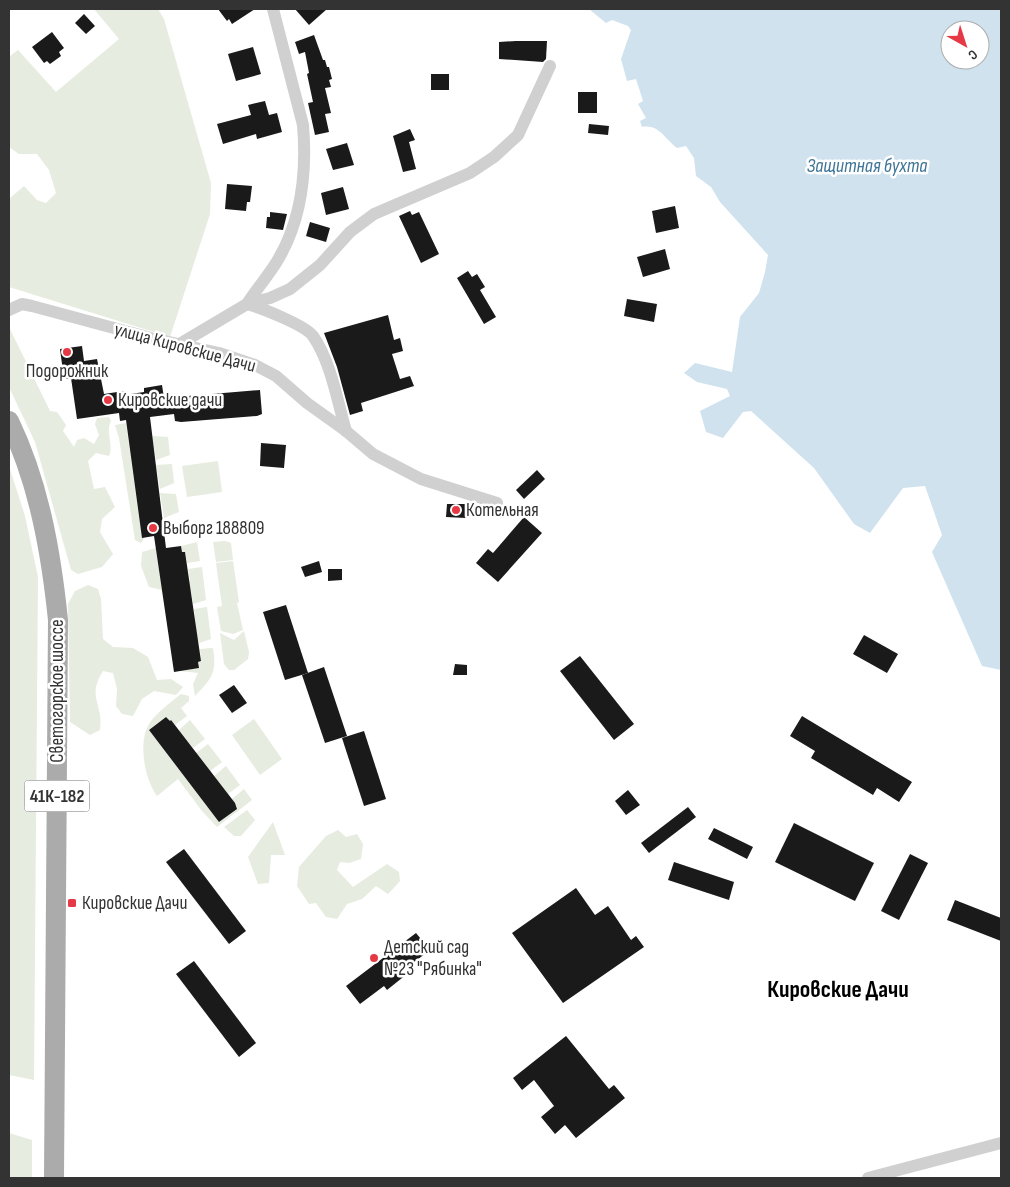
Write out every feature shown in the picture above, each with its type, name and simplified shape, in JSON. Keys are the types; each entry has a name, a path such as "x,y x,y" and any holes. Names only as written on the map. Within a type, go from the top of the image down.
{"main road":[{"name":"Светогорское шоссе","path":"9,421 27,465 38,504 52,563 58,620 54,1178"}],"street":[{"path":"247,304 283,250 298,212 302,194 303,125 273,9"},
{"path":"178,345 247,304 270,298 290,288 320,265 350,232 374,214 457,179 494,157 518,136 550,66"},
{"name":"улица Кировские Дачи","path":"9,310 22,304 32,306 255,365 276,376 307,403 346,431 373,454 421,479 497,503"},
{"path":"247,304 267,310 312,334 325,360 346,431"},
{"path":"868,1178 1001,1143"}],"shaded area":[{"path":"94,9 158,9 164,19 211,183 210,214 170,337 9,287 9,199 24,186 37,200 46,203 56,193 49,170 37,154 19,154 9,147 9,57 18,50 56,92 119,39"},
{"path":"9,327 50,411 57,412 66,425 63,431 74,447 77,440 84,438 94,444 99,435 95,424 97,418 109,417 111,421 109,425 111,447 109,456 96,453 88,461 94,489 105,487 115,507 102,519 100,532 113,554 102,567 78,574 71,570 35,442 9,387"},
{"path":"126,423 142,538 145,537 141,543 135,540 119,438 115,425"},
{"path":"152,436 168,437 170,455 156,460"},
{"path":"218,461 222,492 187,497 182,466"},
{"path":"172,464 174,483 160,489 156,465"},
{"path":"9,466 25,516 38,577 34,1080 9,1075"},
{"path":"160,493 176,494 179,512 164,518"},
{"path":"225,541 231,543 233,560 216,562 213,542"},
{"path":"197,542 200,561 187,563 185,552 182,552 181,546"},
{"path":"156,548 158,550 156,550 162,590 149,587 141,566 142,552"},
{"path":"233,561 239,602 237,603 243,630 233,634 221,631 217,607 222,606 216,563"},
{"path":"202,567 206,600 193,604 191,591 186,582 190,581 188,569"},
{"path":"88,585 98,589 101,599 103,639 113,647 133,648 148,657 157,680 171,679 183,687 176,695 154,691 142,699 133,716 122,714 116,706 117,689 113,673 103,671 96,688 101,721 100,730 90,735 70,722 68,604 75,591"},
{"path":"207,607 211,639 199,643 192,621 195,620 194,609"},
{"path":"244,631 249,652 248,659 234,670 229,670 224,664 220,633 234,640"},
{"path":"213,648 214,669 212,675 195,696 193,684 198,673 180,671 199,668 198,662 201,661 200,649"},
{"path":"181,694 189,696 189,701 181,708 187,716 175,725 166,717 149,730 219,822 237,809 232,799 244,789 252,800 217,827 202,811 178,779 157,796 152,788 146,769 143,748 147,729 151,721"},
{"path":"254,719 282,759 260,775 232,735"},
{"path":"190,720 205,739 193,748 189,743 187,744 179,730"},
{"path":"208,744 222,762 210,771 196,753"},
{"path":"226,766 240,785 228,794 214,776"},
{"path":"247,810 255,820 241,836 234,836 224,827"},
{"path":"273,822 285,855 271,855 269,883 258,884 248,857"},
{"path":"338,830 346,837 357,834 363,844 361,859 349,863 340,862 337,870 353,887 387,864 399,872 400,881 388,894 376,886 362,899 347,904 337,919 326,917 316,903 309,904 297,886 299,867 326,836"},
{"path":"9,1133 32,1140 32,1178 9,1178"}],"water":[{"name":"Защитная бухта","path":"589,9 1001,9 1001,670 982,666 932,552 942,535 925,486 903,488 870,533 854,524 814,468 751,411 743,412 723,438 706,432 700,411 730,396 727,389 697,382 684,373 695,363 732,372 740,317 759,293 768,255 720,202 711,187 696,176 694,158 686,146 677,148 657,130 642,127 640,121 646,118 638,104 643,101 636,79 627,81 621,59 631,30 628,26 612,20 606,23"}],"building":[{"path":"218,9 255,9 232,24 229,19 227,21"},
{"path":"295,9 327,9 309,25"},
{"path":"84,14 95,26 86,34 75,23"},
{"path":"52,32 64,48 59,52 61,56 50,64 47,61 44,63 32,47"},
{"path":"314,35 323,60 325,60 327,67 329,67 332,79 329,80 331,87 325,88 331,113 325,114 329,132 315,135 308,103 313,102 307,74 309,73 305,52 299,54 295,42"},
{"path":"547,41 546,59 543,62 499,59 499,42"},
{"path":"253,47 261,74 236,81 228,54"},
{"path":"431,74 449,74 449,90 431,90"},
{"path":"578,92 597,92 597,113 578,113"},
{"path":"265,101 269,115 277,113 282,132 257,139 256,134 223,144 217,124 251,115 248,105"},
{"path":"589,124 609,126 608,135 588,133"},
{"path":"410,129 415,140 409,142 416,169 403,172 393,136"},
{"path":"347,143 354,165 333,170 326,149"},
{"path":"227,184 252,186 250,202 247,202 246,211 225,209"},
{"path":"343,187 349,209 326,215 321,193"},
{"path":"675,206 679,228 656,233 652,211"},
{"path":"410,211 412,215 419,212 439,254 421,263 399,216"},
{"path":"270,212 287,214 283,230 266,228 267,217 270,217"},
{"path":"310,222 330,228 326,242 306,236"},
{"path":"665,249 670,269 643,277 637,257"},
{"path":"468,271 472,277 477,274 485,287 480,290 496,317 484,324 457,278"},
{"path":"627,299 657,304 654,322 624,316"},
{"path":"388,315 394,340 400,338 403,351 392,354 400,379 410,376 414,386 361,403 363,411 350,415 337,367 324,333"},
{"path":"82,346 84,361 97,359 104,394 124,391 124,395 144,392 144,388 162,385 164,398 260,390 262,414 257,416 181,422 175,421 174,414 150,417 166,548 181,546 182,552 185,552 201,661 198,662 199,668 174,672 154,536 142,538 126,420 120,421 119,413 77,419 71,378 64,379 60,349"},
{"path":"261,443 286,445 284,468 260,466"},
{"path":"537,470 545,479 524,499 516,490"},
{"name":"Котельная","path":"447,504 466,504 466,518 446,517"},
{"path":"524,517 542,533 498,582 476,563 488,549 493,553"},
{"path":"319,561 322,572 305,577 301,567"},
{"path":"328,569 342,569 342,580 328,581"},
{"path":"286,605 308,673 285,680 263,612"},
{"path":"864,635 898,654 887,673 853,654"},
{"path":"580,656 634,724 614,740 560,671"},
{"path":"455,664 467,665 467,675 453,675"},
{"path":"324,667 347,736 325,743 302,675"},
{"path":"234,685 247,703 232,713 219,695"},
{"path":"802,716 912,782 899,802 877,788 873,795 811,758 815,751 790,736"},
{"path":"166,717 171,720 235,803 237,809 219,822 149,730"},
{"path":"364,731 386,799 364,806 342,738"},
{"path":"628,790 640,805 626,815 615,801"},
{"path":"688,807 696,817 649,853 641,843"},
{"path":"794,823 874,863 855,901 775,862"},
{"path":"714,828 753,847 747,859 708,839"},
{"path":"184,849 246,931 229,944 166,862"},
{"path":"910,854 928,863 899,920 881,911"},
{"path":"674,862 734,882 729,900 668,880"},
{"path":"576,888 595,915 608,906 631,940 636,936 644,947 563,1003 512,933"},
{"path":"955,900 1001,918 1001,941 947,920"},
{"path":"416,933 430,950 404,970 407,974 387,990 384,986 360,1004 346,986"},
{"path":"194,961 256,1043 239,1057 176,974"},
{"path":"566,1036 609,1089 614,1085 625,1098 576,1138 565,1125 555,1134 541,1117 554,1106 534,1080 522,1090 513,1078"}],"place":[{"name":"Подорожник","path":"67,352"},
{"name":"Кировские дачи","path":"108,400"},
{"name":"Котельная","path":"456,510"},
{"name":"Выборг 188809","path":"153,528"},
{"name":"Кировские Дачи","path":"72,903"},
{"name":"Детский сад №23 \"Рябинка\"","path":"374,958"}],"district":[{"name":"Кировские Дачи","path":"838,989"}]}
